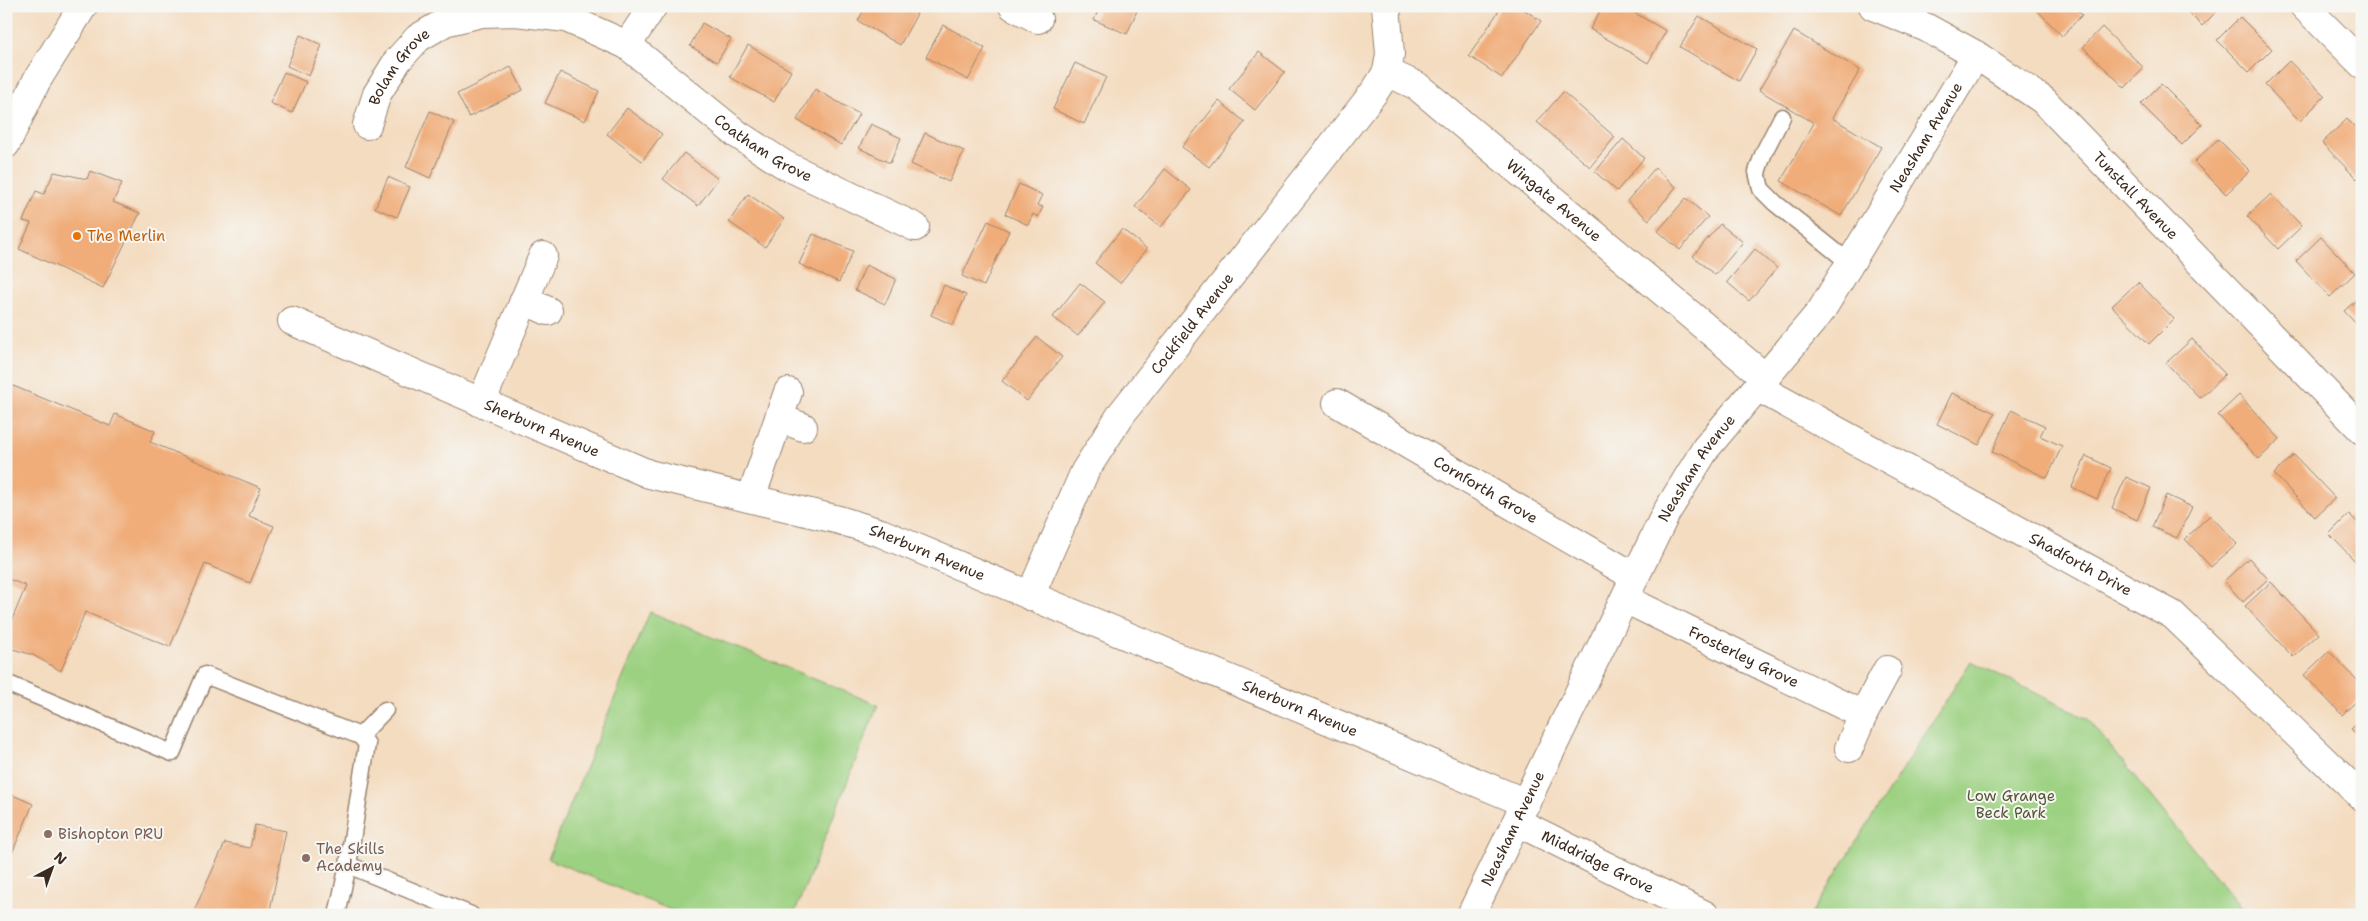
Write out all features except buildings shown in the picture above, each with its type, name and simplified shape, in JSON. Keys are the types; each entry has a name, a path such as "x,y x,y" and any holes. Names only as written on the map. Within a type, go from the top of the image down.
{"street":[{"path":"6,144 37,80 83,6"},
{"path":"627,45 653,6"},
{"path":"1013,6 1038,19"},
{"path":"1386,6 1390,54 1387,72"},
{"name":"Tunstall Avenue","path":"1873,6 1925,27 1976,55 2042,100 2362,430"},
{"path":"2304,6 2362,64"},
{"name":"Bolam Grove","path":"367,125 377,94 398,60 442,14 516,12 566,18 627,45"},
{"name":"Coatham Grove","path":"627,45 737,134 777,160 916,227"},
{"name":"Neasham Avenue","path":"1470,915 1666,514 1706,448 1821,312 1976,55"},
{"name":"Wingate Avenue","path":"1387,72 1417,86 1761,382"},
{"name":"Cockfield Avenue","path":"1030,596 1085,471 1122,413 1375,91 1387,72"},
{"path":"6,111 37,80"},
{"path":"481,404 536,305 543,256"},
{"name":"Sherburn Avenue","path":"292,321 321,325 481,404 649,474 881,532 1522,812"},
{"name":"Shadforth Drive","path":"1761,382 2173,615 2362,797"},
{"path":"751,498 791,423 788,392"},
{"name":"Cornforth Grove","path":"1338,403 1630,588"},
{"name":"Frosterley Grove","path":"1630,588 1863,715"},
{"path":"1850,748 1863,715 1887,670"},
{"name":"Middridge Grove","path":"1522,812 1705,915"}],"lane":[{"path":"1782,117 1764,152 1757,172 1761,189 1775,203 1851,264"},
{"path":"6,682 172,753 205,675 360,736 367,744 338,915"},
{"path":"360,736 385,710"},
{"path":"348,865 471,915"}],"green space":[{"path":"650,612 878,705 794,915 683,915 548,859"},
{"name":"Low Grange Beck Park","path":"1971,661 2088,719 2247,915 1810,915"}],"place":[{"name":"The Merlin","path":"77,236"},
{"name":"Bishopton PRU","path":"48,834"},
{"name":"The Skills Academy","path":"306,858"}]}
